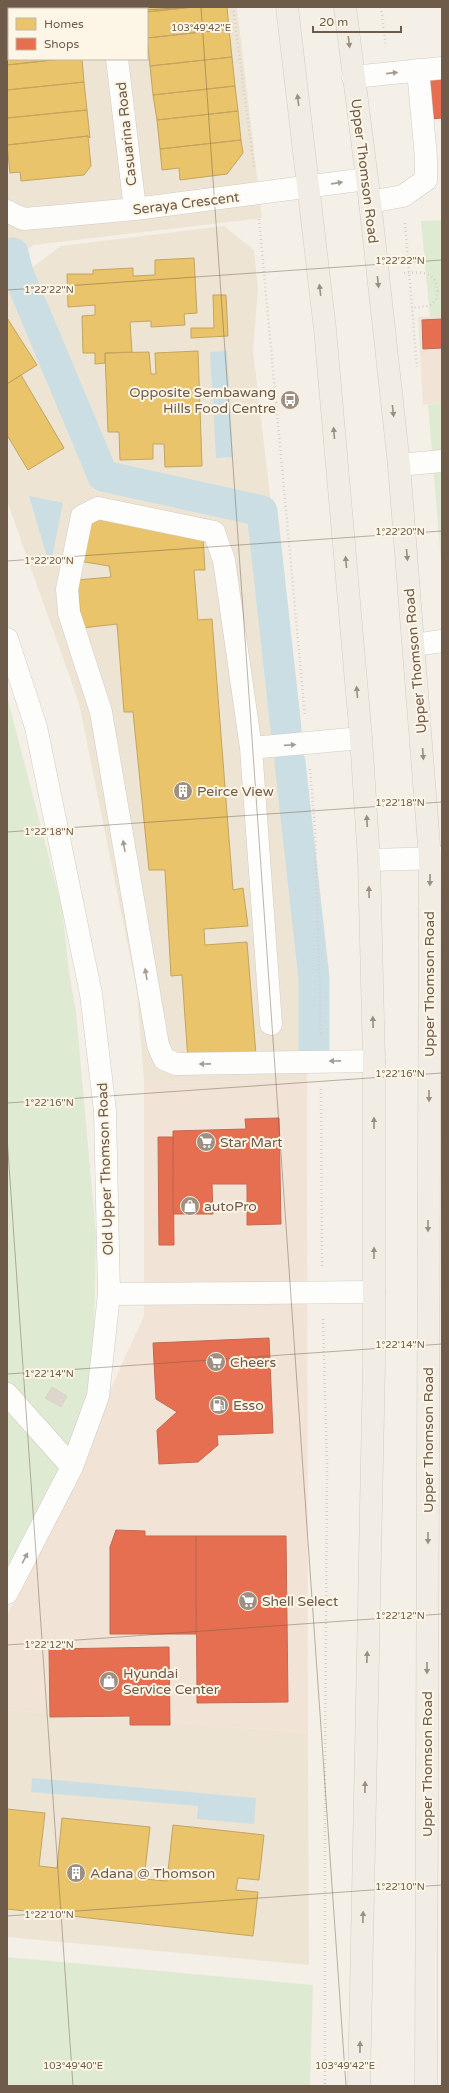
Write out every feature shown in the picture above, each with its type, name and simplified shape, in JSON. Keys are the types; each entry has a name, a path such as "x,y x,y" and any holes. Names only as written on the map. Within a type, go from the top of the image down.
{"main road":[{"path":"287,7 324,329 362,738 369,860 374,1061 374,1292 372,1499 359,2086"},
{"name":"Upper Thomson Road","path":"344,7 370,202 399,465 414,645 436,858 426,2086"}],"street":[{"name":"Casuarina Road","path":"117,60 135,209"},
{"path":"353,77 442,68"},
{"path":"370,202 403,196 426,180 434,157 418,70"},
{"name":"Seraya Crescent","path":"7,211 23,219 135,209 366,179"},
{"path":"399,465 442,461"},
{"path":"271,1024 251,748 224,560 214,532 98,508 82,516 67,589 69,613 100,712 158,1045 164,1059 176,1064 374,1061"},
{"name":"Old Upper Thomson Road","path":"7,639 36,727 91,994 105,1111 109,1294 98,1396 72,1467 7,1593"},
{"path":"414,645 442,641"},
{"path":"251,748 362,738"},
{"path":"369,860 436,858"},
{"path":"109,1294 374,1292"},
{"path":"7,1394 72,1467"}],"path":[{"path":"233,7 257,194 315,830 322,1062 320,1106 322,1292 327,1464 325,2086"},
{"path":"381,7 390,73"},
{"path":"403,196 417,368"},
{"path":"378,276 424,272 431,275 436,283 438,291 436,300 429,306 382,311"}],"shaded area":[{"path":"7,7 237,7 262,218 34,245 7,264"},
{"path":"224,226 254,250 258,289 253,350 271,504 118,473 108,465 25,273 61,246"},
{"path":"7,286 94,490 249,522 308,978 307,1080 144,1082 137,991 79,703 7,501"},
{"path":"442,316 442,403 423,405 418,317"},
{"path":"227,351 233,457 216,458 210,352"},
{"path":"29,496 63,503 50,567"},
{"path":"307,1080 308,1733 7,1710 7,1616 144,1316 144,1082"},
{"path":"7,1710 308,1733 309,1965 7,1937"},
{"path":"32,1778 256,1798 254,1824 197,1819 198,1806 31,1792"}],"green space":[{"path":"442,220 442,316 430,317 421,221"},
{"path":"442,403 442,573 428,405"},
{"path":"7,696 62,908 69,972 76,1012 96,1235 93,1384 72,1467 7,1594"},
{"path":"7,1957 313,1985 310,2086 7,2086"}],"building: Homes":[{"path":"7,7 34,7 8,8 7,10"},
{"path":"76,7 76,8 28,8"},
{"path":"194,7 148,12 148,8 142,8"},
{"path":"194,7 227,7 229,29 148,38 148,12"},
{"path":"7,10 8,10 8,35"},
{"path":"229,29 232,57 150,66 148,38"},
{"path":"7,35 8,60 53,60 7,65"},
{"path":"232,57 235,86 153,95 150,66"},
{"path":"53,60 82,60 84,82 7,90 7,65"},
{"path":"84,82 87,110 7,118 7,90"},
{"path":"235,86 238,111 157,120 153,95"},
{"path":"87,110 90,138 88,136 7,145 7,118"},
{"path":"238,111 241,140 160,149 157,120"},
{"path":"88,136 91,166 84,175 21,181 20,172 10,173 7,145"},
{"path":"241,140 243,153 227,174 180,180 179,168 162,170 160,149"},
{"path":"194,258 197,313 184,314 185,325 151,327 151,321 130,322 132,352 105,353 105,363 95,364 95,353 83,353 82,316 95,315 95,305 68,307 67,274 93,274 93,270 133,268 133,276 155,275 155,260"},
{"path":"213,295 226,295 228,336 191,338 191,328 214,328"},
{"path":"7,318 37,365 7,384"},
{"path":"198,351 202,466 165,467 164,444 153,444 153,459 120,460 119,432 108,432 105,353 149,352 151,374 156,374 155,353"},
{"path":"21,375 64,448 28,470 7,435 7,384"},
{"name":"Peirce View","path":"89,516 203,538 205,570 194,570 198,620 212,619 233,890 243,888 248,926 204,929 205,945 247,942 256,1055 188,1060 182,975 171,976 165,870 149,870 133,712 124,712 117,624 82,628 77,580 111,577 109,566 79,561"},
{"name":"Adana @ Thomson","path":"7,1809 45,1813 39,1866 57,1868 62,1818 150,1827 144,1879 167,1881 173,1825 264,1835 259,1880 238,1878 236,1890 258,1892 253,1936 7,1909"}],"building: Shops":[{"path":"442,79 442,118 430,119 426,80"},
{"path":"442,319 442,348 423,349 422,320"},
{"path":"279,1118 281,1224 247,1225 247,1184 212,1184 213,1214 173,1214 173,1131 246,1129 245,1119"},
{"path":"158,1137 173,1137 174,1245 159,1245"},
{"name":"Esso","path":"269,1338 273,1433 217,1435 218,1445 198,1462 159,1464 157,1430 177,1412 156,1399 153,1343"},
{"path":"116,1530 145,1531 145,1536 196,1536 196,1634 110,1634 110,1547"},
{"path":"196,1536 286,1536 288,1702 197,1703"},
{"name":"Hyundai Service Center","path":"169,1647 170,1725 130,1725 130,1716 50,1717 49,1649"}],"building: Other":[{"path":"52,1387 67,1396 61,1407 45,1398"}],"waterway":[{"path":"13,253 18,273 103,476 262,511 286,729"},
{"path":"290,762 314,978 314,1052"}],"place":[{"name":"Opposite Sembawang Hills Food Centre","path":"290,400"},
{"name":"Peirce View","path":"183,791"},
{"name":"Star Mart","path":"206,1142"},
{"name":"autoPro","path":"190,1206"},
{"name":"Cheers","path":"216,1362"},
{"name":"Esso","path":"219,1405"},
{"name":"Shell Select","path":"248,1601"},
{"name":"Hyundai Service Center","path":"109,1681"},
{"name":"Adana @ Thomson","path":"76,1873"}]}
